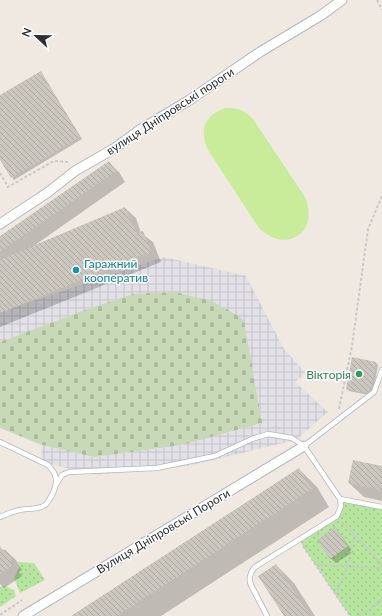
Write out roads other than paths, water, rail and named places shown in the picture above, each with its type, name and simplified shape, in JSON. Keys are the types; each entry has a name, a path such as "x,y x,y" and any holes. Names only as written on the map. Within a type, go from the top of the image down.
{"street":[{"name":"вулиця Дніпровські пороги","path":"0,224 47,193 75,171 115,148 141,129 188,101 260,52 320,16 342,0"},
{"name":"Вулиця Дніпровські Пороги","path":"23,616 304,446"}],"lane":[{"path":"304,446 374,392 382,370"},
{"path":"0,517 20,510 45,505 62,475 69,472 157,468 215,456 252,439 268,434 292,438 304,446 340,499 341,506 337,516 251,572 249,580 267,616"},
{"path":"0,442 48,465 56,476 57,482"},
{"path":"340,499 382,507"}],"place":[{"name":"Гаражний кооператив","path":"76,270"},
{"name":"Вікторія","path":"359,374"}]}
